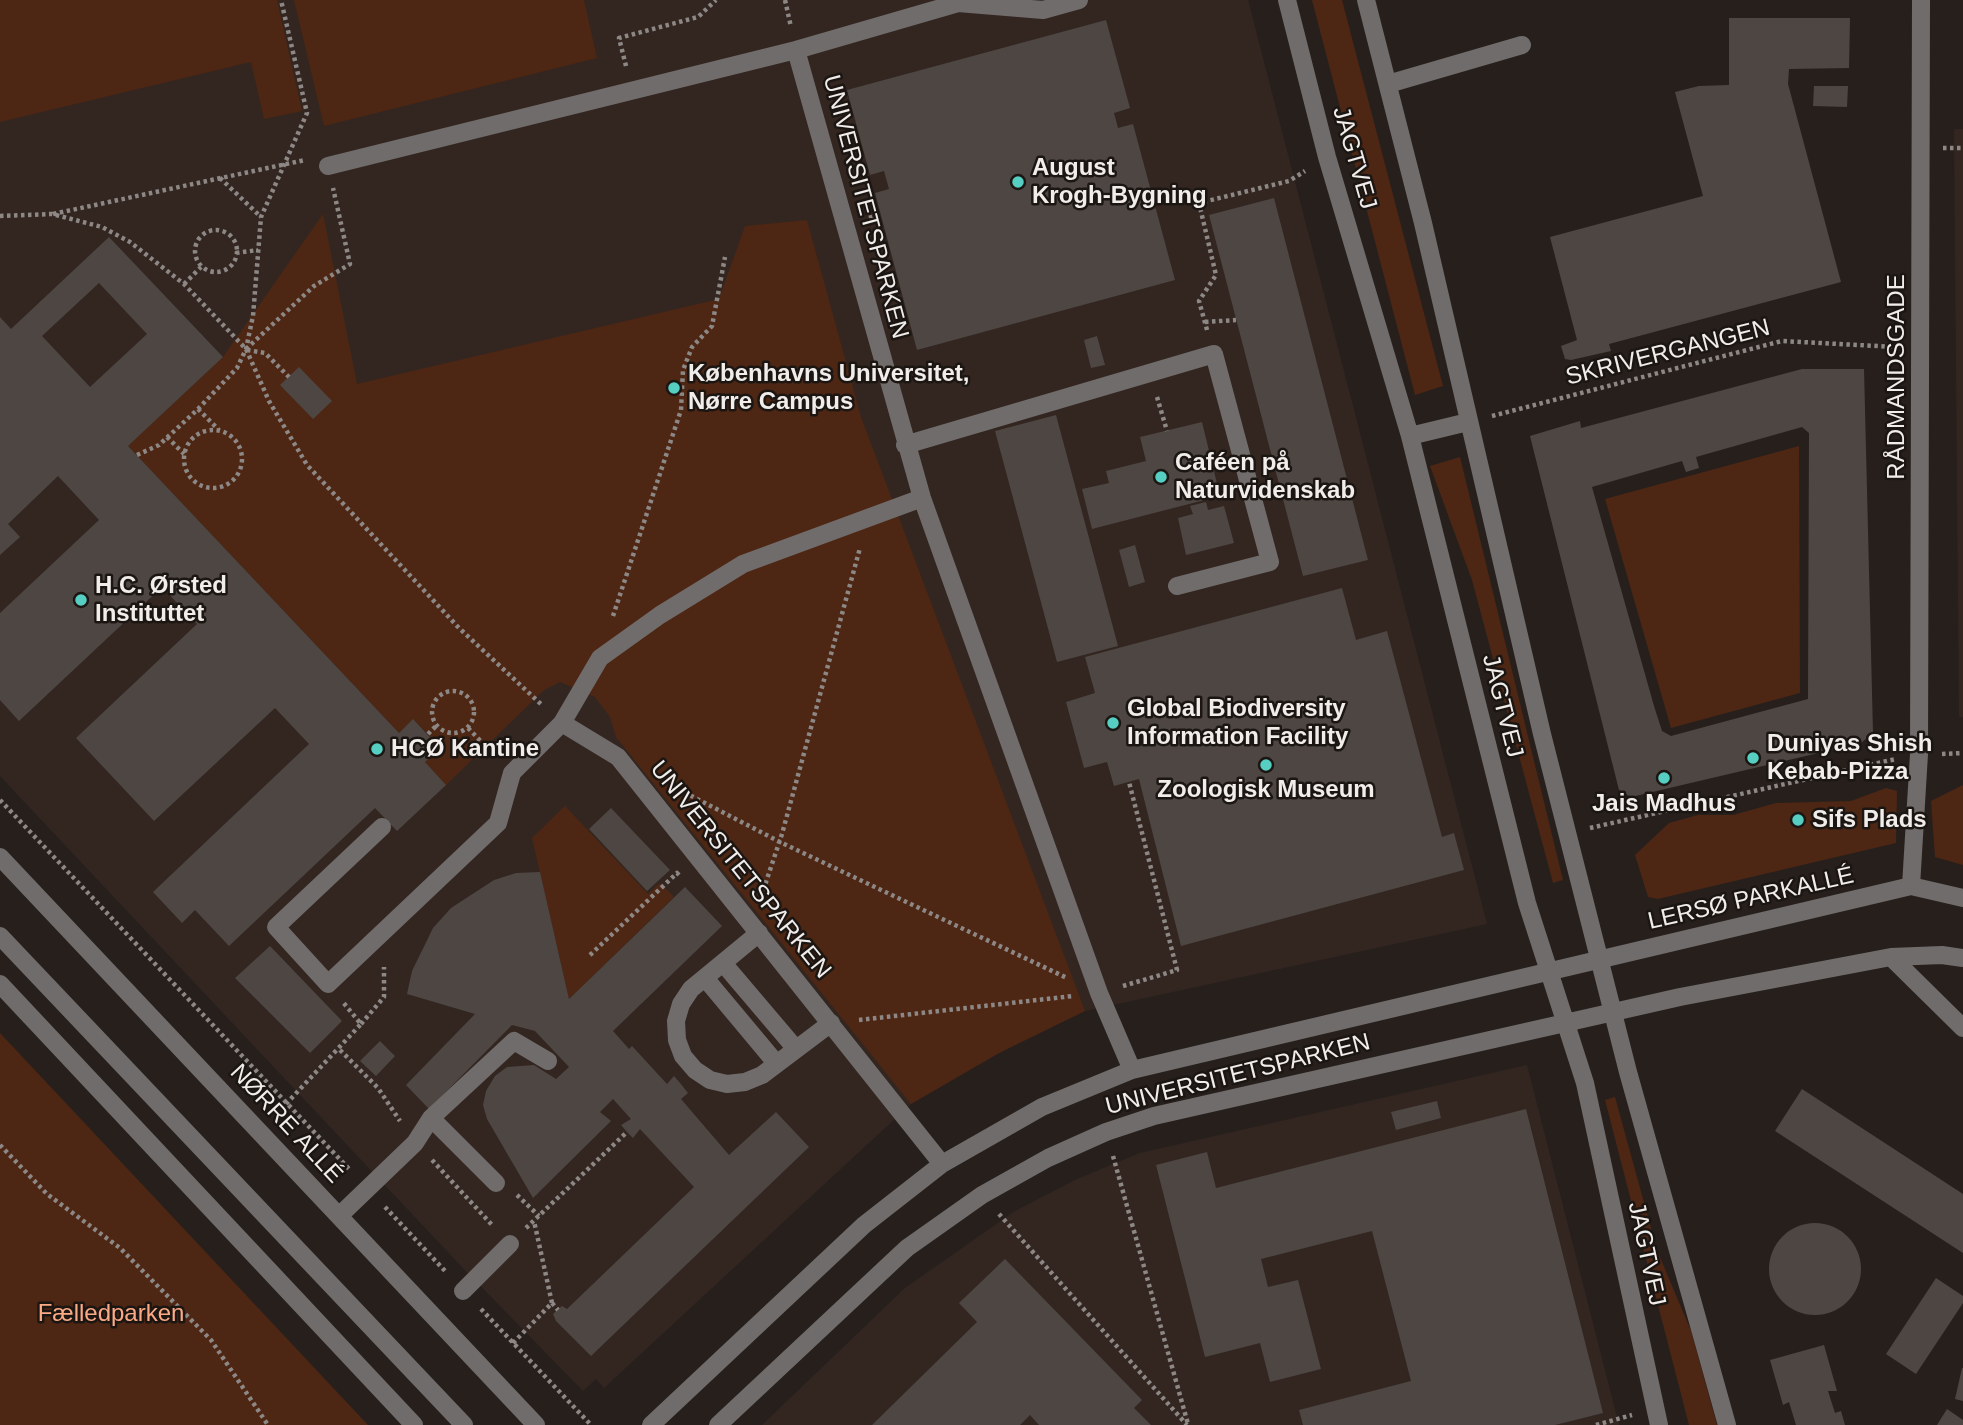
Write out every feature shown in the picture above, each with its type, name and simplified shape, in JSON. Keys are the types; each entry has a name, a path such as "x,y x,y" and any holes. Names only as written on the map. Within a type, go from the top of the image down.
{"street":[{"path":"328,166 796,50 958,3 1044,10 1079,0"},
{"name":"JAGTVEJ","path":"1287,0 1327,157 1410,436 1486,747 1548,971 1585,1083 1656,1417"},
{"name":"JAGTVEJ","path":"1366,0 1423,223 1468,422 1614,1012 1727,1425"},
{"name":"RÅDMANDSGADE","path":"1919,754 1921,0"},
{"path":"1388,84 1522,45"},
{"name":"UNIVERSITETSPARKEN","path":"796,50 922,498 1099,993 1132,1070"},
{"path":"905,445 1214,354 1270,562 1177,586"},
{"path":"1410,436 1468,422"},
{"path":"382,827 276,927 328,984 498,822 512,773 562,723 600,658 660,615 743,564 922,498"},
{"name":"UNIVERSITETSPARKEN","path":"562,723 618,757 942,1164"},
{"path":"1911,887 1919,754"},
{"name":"NØRRE ALLÉ","path":"0,857 536,1425"},
{"name":"LERSØ PARKALLÉ","path":"1601,959 1911,887 1963,898"},
{"path":"755,929 723,963 686,996 676,1021 677,1040 689,1063 710,1080 727,1084 746,1082 762,1075 831,1023"},
{"path":"0,936 464,1425"},
{"path":"1614,1012 1891,957 1942,955 1963,958"},
{"path":"1891,957 1963,1028"},
{"name":"UNIVERSITETSPARKEN","path":"651,1425 864,1225 942,1164 1042,1107 1132,1070 1601,959"},
{"path":"723,963 796,1049"},
{"path":"705,978 776,1063"},
{"path":"0,984 414,1425"},
{"name":"UNIVERSITETSPARKEN","path":"718,1425 907,1248 982,1195 1048,1158 1106,1132 1154,1116 1614,1012"},
{"path":"339,1216 415,1143 431,1118 514,1041 548,1061"},
{"path":"431,1118 496,1183"},
{"path":"463,1291 510,1244"}],"path":[{"path":"137,455 167,437 198,409 237,368 246,349 253,316 261,217 307,113 281,0"},
{"path":"632,91 620,38 698,17 716,0"},
{"path":"1214,354 1199,301 1216,275 1199,203 1289,181 1327,157"},
{"path":"0,216 52,215 309,159 328,166 350,264 314,286 246,349"},
{"path":"220,178 261,217"},
{"path":"52,215 102,228 130,242 184,284 246,349 269,401 307,465 459,628 562,723"},
{"path":"208,232 225,232 231,237 236,253 232,265 220,272 201,267 194,251 201,236 208,232"},
{"path":"236,253 258,250"},
{"path":"600,658 681,410 684,370 692,347 712,326 725,257"},
{"path":"184,284 201,267"},
{"path":"1205,322 1236,320"},
{"name":"SKRIVERGANGEN","path":"1468,422 1782,341 1922,349"},
{"path":"246,349 265,353 289,377"},
{"path":"1150,373 1167,431"},
{"path":"198,409 220,431 235,440 242,458 241,468 229,484 220,487 201,486 187,473 184,454 188,445 201,433 220,431"},
{"path":"167,437 184,454"},
{"path":"755,929 868,518"},
{"path":"455,690 472,702 475,716 468,728 448,733 437,726 433,705 442,694 455,690"},
{"path":"428,734 437,726"},
{"path":"468,728 512,773"},
{"path":"1569,833 1919,754 1963,753"},
{"path":"831,1023 1099,993 1177,970 1129,782"},
{"path":"677,788 780,842 1099,993"},
{"path":"0,800 591,1425"},
{"path":"590,955 677,873 682,878"},
{"path":"286,1104 340,1050 384,997 385,931"},
{"path":"328,984 361,1024"},
{"path":"340,1050 378,1088 415,1143 510,1244 627,1132"},
{"path":"1106,1132 1188,1425"},
{"path":"0,1145 47,1194 120,1248 211,1339 268,1425"},
{"path":"982,1195 1188,1425"},
{"path":"534,1220 552,1303 558,1310"},
{"path":"513,1343 552,1303"},
{"path":"1596,1425 1656,1417"}],"shaded area":[{"name":"Københavns Universitet, Nørre Campus","path":"0,0 1248,0 1487,924 1085,1011 999,1053 911,1104 604,1388 596,1379 583,1391 461,1266 0,776"},
{"path":"1954,129 1963,129 1963,717 1959,717"},
{"path":"1527,1065 1619,1425 762,1425 905,1288 1015,1211 1077,1179 1140,1153"}],"green space":[{"path":"0,0 277,0 302,111 264,119 251,62 0,122"},
{"path":"294,0 584,0 597,58 324,126"},
{"path":"1312,0 1342,0 1443,386 1415,395"},
{"path":"323,214 357,384 719,299 745,226 807,220 861,417 1085,1011 999,1053 911,1104 616,737 610,717 595,697 560,682 544,690 446,785 425,762 440,748 428,734 413,719 399,733 128,446 223,357"},
{"path":"1799,446 1800,693 1671,728 1605,499"},
{"path":"1460,457 1563,880 1553,883 1472,580 1430,466"},
{"path":"1963,785 1963,865 1935,857 1931,801"},
{"path":"1886,788 1897,791 1896,843 1658,899 1648,897 1635,855 1669,823 1698,815 1733,815 1776,803 1851,801"},
{"path":"565,806 648,894 660,883 674,897 569,999 532,838"},
{"name":"Fælledparken","path":"0,1033 31,1066 368,1425 0,1425"},
{"path":"1615,1097 1657,1250 1691,1331 1717,1425 1689,1425 1605,1100"}],"building":[{"path":"1729,18 1850,18 1849,68 1789,69 1788,84 1841,282 1609,344 1611,351 1565,359 1561,346 1577,340 1550,237 1703,196 1675,92 1699,86 1729,85"},
{"name":"August Krogh-Bygning","path":"1106,20 1130,108 1114,113 1118,128 1133,124 1175,280 917,350 875,193 889,189 884,171 870,175 847,90"},
{"path":"1814,86 1848,86 1847,107 1813,106"},
{"path":"1274,198 1368,560 1303,576 1209,215"},
{"name":"H.C. Ørsted Instituttet","path":"109,237 223,357 128,446 399,733 413,719 440,748 425,762 446,785 397,831 375,808 229,946 195,910 182,923 153,892 309,744 275,708 154,821 76,738 197,624 162,587 19,721 0,700 0,613 99,520 58,476 8,524 20,537 0,555 0,317 11,329","holes":["99,283 147,334 90,387 42,336"]},
{"path":"1097,336 1105,365 1091,368 1084,340"},
{"path":"299,367 332,401 313,419 280,385"},
{"path":"1802,369 1864,369 1873,733 1861,743 1631,797 1619,790 1530,436 1580,421 1581,428","holes":["1802,427 1809,433 1808,699 1671,736 1662,731 1654,706 1592,487 1682,461 1686,472 1699,468 1696,457"]},
{"path":"1056,415 1118,646 1057,662 995,431"},
{"name":"Caféen på Naturvidenskab","path":"1202,422 1220,496 1092,529 1082,489 1109,483 1106,471 1146,461 1140,437"},
{"path":"1206,502 1208,510 1224,506 1234,543 1186,555 1178,518 1193,514 1190,506"},
{"path":"1135,545 1145,582 1129,587 1119,550"},
{"name":"Zoologisk Museum","path":"1342,588 1356,640 1387,631 1442,837 1454,833 1464,870 1181,946 1139,779 1114,786 1107,762 1084,768 1066,702 1095,693 1085,657"},
{"path":"611,808 670,870 647,891 589,829"},
{"path":"540,872 569,999 685,887 722,926 613,1031 629,1049 632,1046 667,1084 674,1076 688,1093 681,1099 729,1155 776,1112 809,1147 591,1356 556,1321 553,1314 562,1306 567,1309 694,1187 640,1129 633,1138 627,1132 621,1125 631,1119 613,1099 600,1112 611,1121 533,1198 487,1119 483,1105 486,1091 495,1076 507,1067 534,1065 556,1079 569,1067 535,1031 512,1025 429,1109 406,1085 475,1014 407,994 412,971 433,928 451,908 494,880 516,873"},
{"path":"270,946 342,1021 310,1053 235,978"},
{"path":"380,1041 395,1056 376,1076 360,1061"},
{"path":"1802,1089 1963,1194 1963,1253 1775,1131"},
{"path":"1437,1101 1441,1118 1396,1130 1391,1112"},
{"path":"1526,1109 1603,1413 1555,1425 1303,1425 1299,1410 1411,1381 1372,1231 1261,1259 1268,1287 1298,1280 1321,1369 1270,1382 1260,1343 1205,1357 1156,1165 1207,1152 1216,1188"},
{"path":"1815,1223 1832,1227 1847,1237 1857,1252 1861,1269 1857,1286 1847,1301 1832,1311 1815,1315 1798,1311 1783,1301 1773,1286 1769,1269 1773,1252 1783,1237 1798,1227"},
{"path":"1005,1259 1142,1400 1134,1408 1151,1425 1039,1425 1030,1415 1020,1425 872,1425 977,1322 959,1303"},
{"path":"1936,1278 1963,1296 1963,1303 1916,1374 1886,1354"},
{"path":"1824,1345 1837,1391 1828,1391 1835,1413 1841,1411 1845,1425 1796,1425 1789,1402 1783,1405 1770,1360"},
{"path":"1963,1368 1963,1401 1955,1399"},
{"path":"1947,1409 1963,1420 1963,1425 1937,1425"}],"place":[{"name":"August Krogh-Bygning","path":"1018,182"},
{"name":"Københavns Universitet, Nørre Campus","path":"674,388"},
{"name":"Caféen på Naturvidenskab","path":"1161,477"},
{"name":"H.C. Ørsted Instituttet","path":"81,600"},
{"name":"Global Biodiversity Information Facility","path":"1113,723"},
{"name":"HCØ Kantine","path":"377,749"},
{"name":"Duniyas Shish Kebab-Pizza","path":"1753,758"},
{"name":"Zoologisk Museum","path":"1266,765"},
{"name":"Jais Madhus","path":"1664,778"},
{"name":"Sifs Plads","path":"1798,820"}]}
